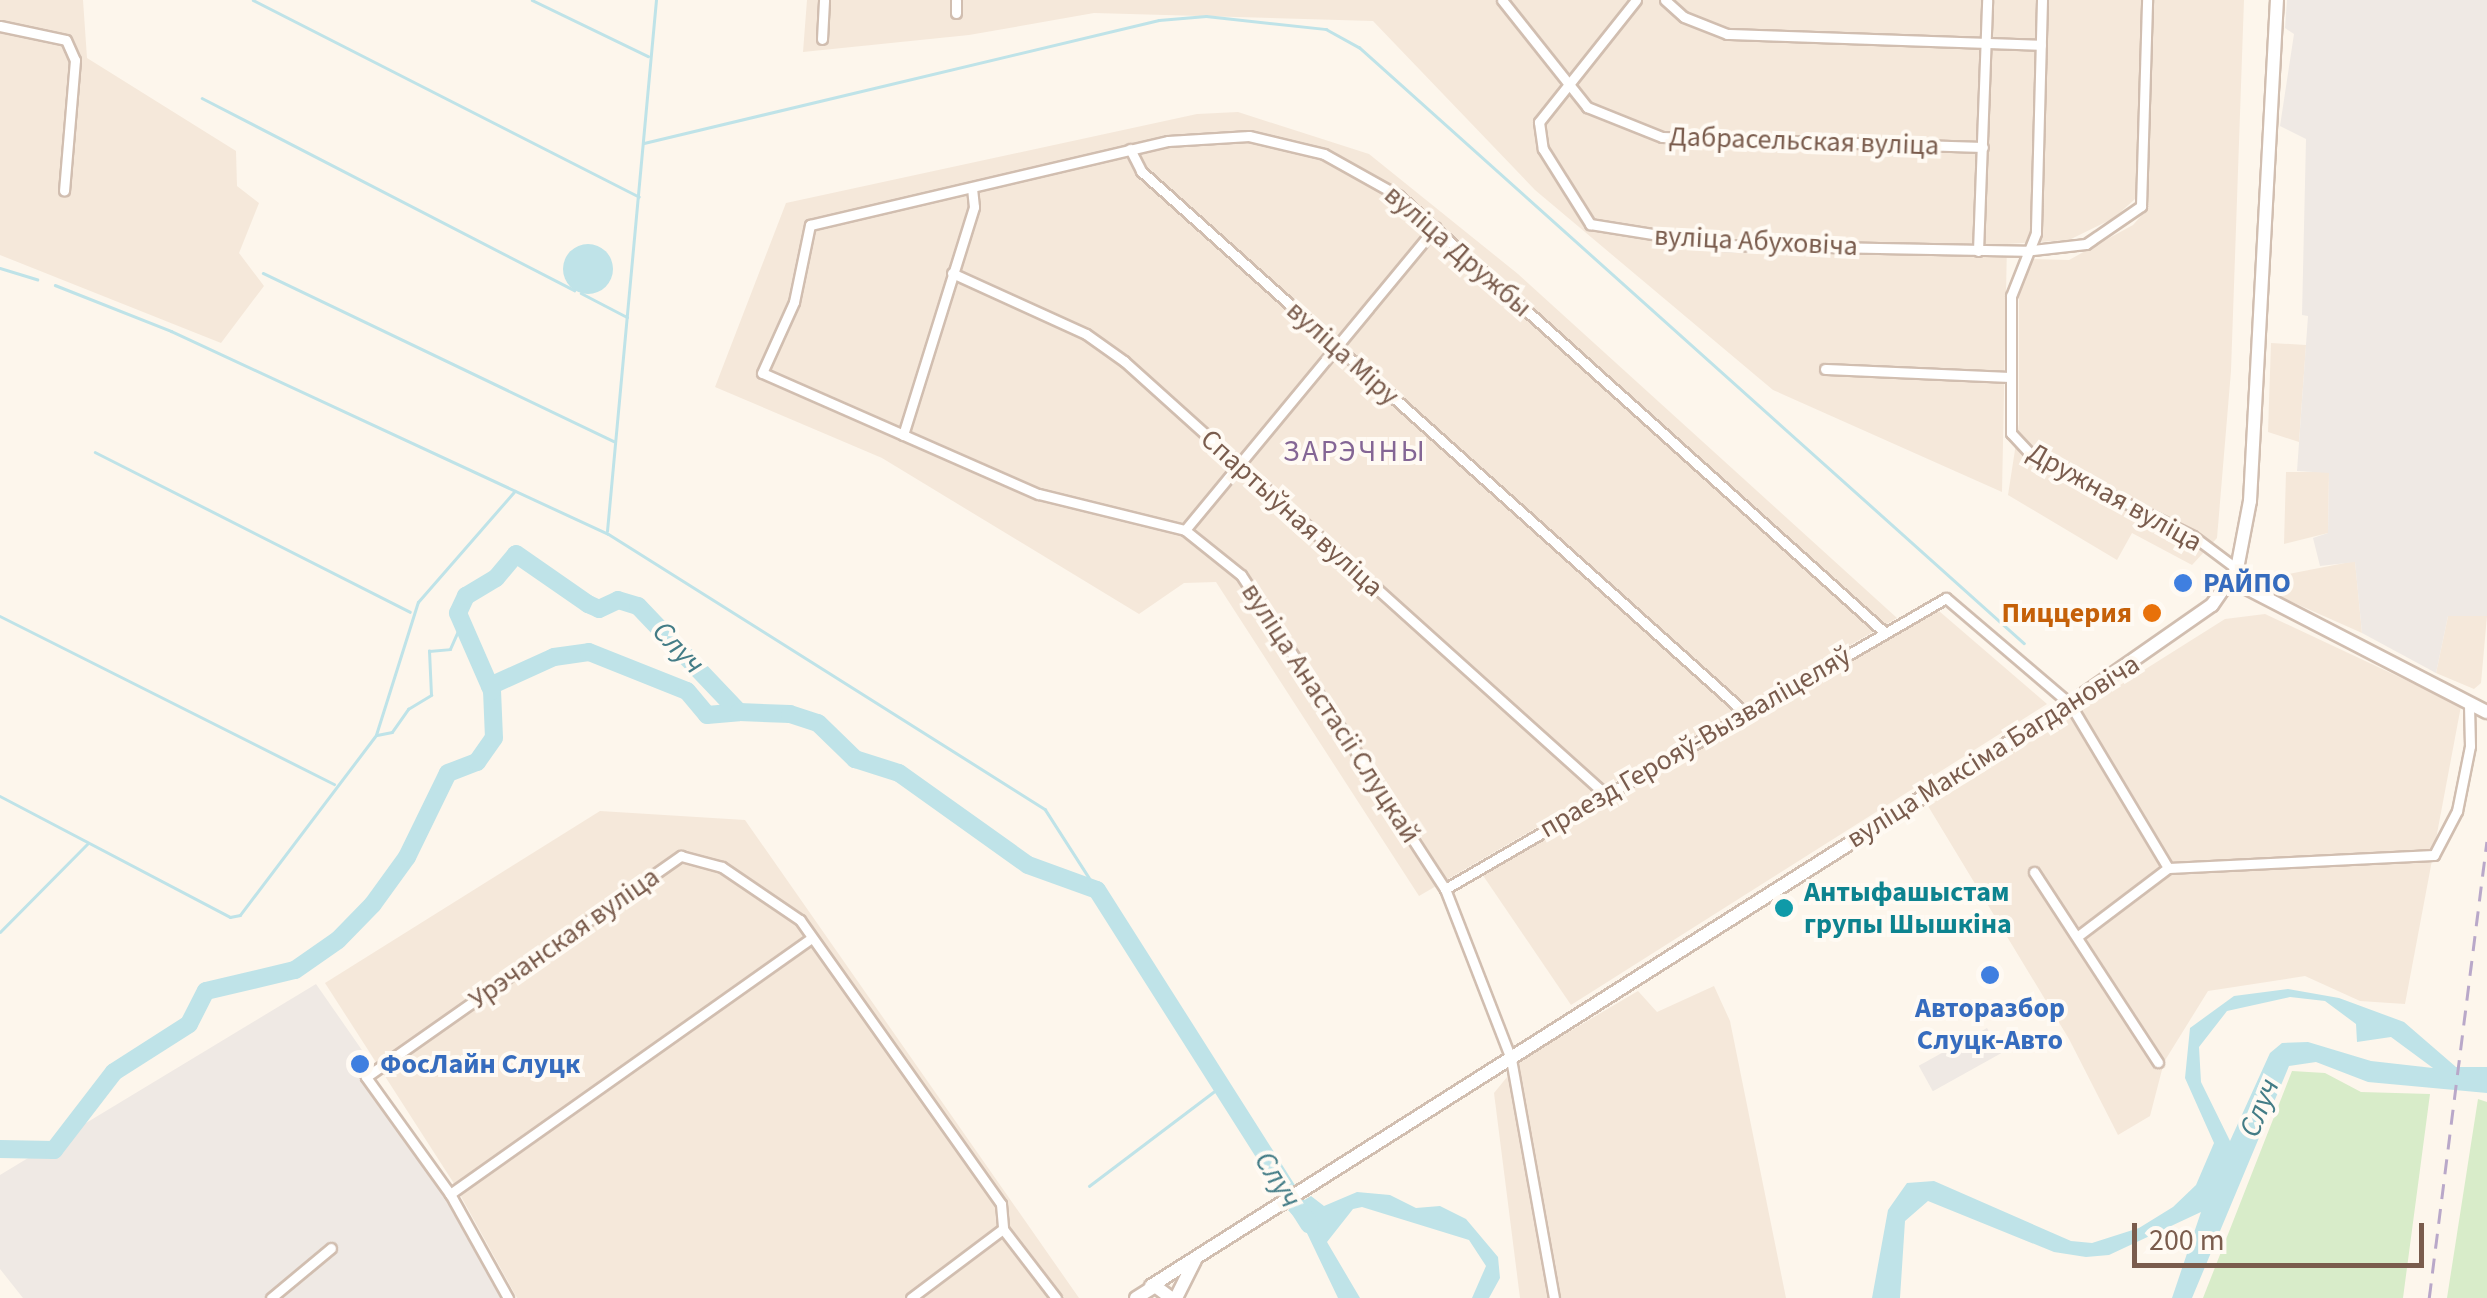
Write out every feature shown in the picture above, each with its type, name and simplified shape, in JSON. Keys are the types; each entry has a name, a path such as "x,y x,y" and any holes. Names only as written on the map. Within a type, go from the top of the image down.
{"main road":[{"name":"вуліца Максіма Багдановіча","path":"1139,1294 2199,619 2234,574 2250,502 2276,0"},
{"path":"2234,574 2487,712"},
{"path":"1139,1294 1173,1298 1200,1253"}],"street":[{"path":"822,39 824,0"},
{"path":"956,0 956,12"},
{"name":"Дабрасельская вуліца","path":"1502,0 1563,85 1587,107 1662,138 1983,147"},
{"path":"1563,85 1636,0"},
{"path":"1665,0 1684,18 1727,34 2041,45"},
{"path":"1978,250 1987,0"},
{"name":"Дружная вуліца","path":"2042,0 2036,232 2024,252 2011,296 2011,434 2020,448 2193,536 2234,574"},
{"name":"вуліца Абуховіча","path":"1563,85 1538,135 1567,195 1590,224 1721,244 2024,252 2086,244 2141,206 2147,0"},
{"path":"0,26 66,40 75,60 64,191"},
{"name":"вуліца Дружбы","path":"762,373 794,302 810,226 1208,135 1288,142 1366,174 1436,227 1884,632"},
{"name":"вуліца Міру","path":"1130,150 1134,164 1744,712"},
{"path":"904,435 974,207 972,189"},
{"path":"1185,530 1436,227"},
{"name":"Спартыўная вуліца","path":"952,273 1086,334 1604,794"},
{"path":"1825,368 2010,377"},
{"name":"вуліца Анастасіі Слуцкай","path":"762,373 1038,494 1185,530 1242,574 1446,889 1510,1059 1554,1298"},
{"name":"праезд Герояў-Вызваліцеляў","path":"1446,889 1744,712 1946,598 2070,704"},
{"path":"2070,704 2168,868"},
{"path":"2078,936 2168,868 2434,855 2457,810 2470,746 2469,704"},
{"name":"Урэчанская вуліца","path":"450,1194 366,1078 681,856 712,862 783,904 1001,1204 1003,1229 1056,1298"},
{"path":"2034,872 2158,1062"},
{"path":"508,1298 450,1194 811,938"},
{"path":"910,1298 1003,1229"},
{"path":"271,1298 331,1248"}],"shaded area":[{"path":"0,0 83,0 87,58 236,151 237,186 259,203 239,253 264,286 221,343 0,255"},
{"path":"807,0 2143,0 2135,199 2114,218 2069,240 2007,244 2002,492 1773,390 1535,190 1373,21 1094,13 969,35 803,52"},
{"path":"2152,0 2244,0 2231,371 2217,538 2192,565 2132,533 2117,560 2008,495 2019,424 2019,294 2030,259 2069,260 2133,225 2148,208"},
{"path":"2287,0 2487,0 2487,616 2448,616 2436,673 2362,633 2355,562 2320,566 2313,538 2328,533 2329,473 2297,471 2308,316 2302,315 2306,139 2280,126 2294,34 2285,28"},
{"name":"ЗАРЭЧНЫ","path":"1238,112 1369,154 1518,274 1897,618 1419,896 1216,582 1184,583 1139,614 882,458 715,387 786,203 1197,114"},
{"path":"2271,343 2306,345 2299,442 2268,432"},
{"path":"2286,472 2329,472 2328,533 2284,544"},
{"path":"2355,561 2362,633 2281,597 2278,576"},
{"path":"1939,611 2047,704 1571,1005 1482,874"},
{"path":"2265,614 2461,706 2405,1004 2360,1001 2305,976 2208,991 2164,1062 2150,1116 2118,1135 2069,1039 1928,806 2225,619"},
{"path":"2448,616 2487,616 2481,683 2474,689 2436,673"},
{"path":"600,811 745,820 1079,1298 517,1298 453,1182 325,983"},
{"path":"316,984 373,1066 361,1075 453,1204 504,1298 23,1298 0,1269 0,1175"},
{"path":"1714,986 1730,1021 1786,1298 1520,1298 1494,1093 1521,1060 1638,991 1657,1012"},
{"path":"1987,1028 2001,1053 1933,1091 1919,1066"}],"green space":[{"path":"2292,1071 2325,1073 2361,1092 2430,1094 2403,1298 2203,1298"},
{"path":"2478,1099 2487,1102 2487,1298 2447,1298"}],"water":[{"path":"588,244 606,251 613,269 606,287 588,294 570,287 563,269 570,251"},
{"path":"2288,989 2339,998 2404,1022 2456,1067 2487,1067 2487,1093 2368,1082 2316,1062 2289,1066 2192,1298 2172,1298 2201,1212 2109,1255 2086,1257 2054,1252 1928,1201 1905,1221 1900,1298 1872,1298 1888,1210 1907,1183 1934,1181 2071,1241 2092,1243 2139,1228 2173,1207 2196,1185 2214,1143 2185,1078 2190,1028 2234,996","holes":["2290,997 2325,1001 2356,1024 2357,1042 2391,1037 2433,1068 2371,1061 2308,1042 2282,1043 2270,1053 2230,1141 2201,1082 2199,1047 2227,1011"]},
{"path":"1357,1192 1390,1195 1416,1208 1440,1206 1466,1219 1498,1257 1500,1278 1489,1298 1472,1298 1486,1266 1469,1240 1362,1207 1353,1209 1327,1242 1360,1298 1338,1298 1305,1229 1288,1210 1311,1196 1324,1206"}],"waterway":[{"path":"253,0 639,197"},
{"path":"532,0 648,56"},
{"path":"607,531 656,0"},
{"path":"644,143 1159,20 1206,16 1326,29 1359,47 2024,643"},
{"path":"202,98 574,290"},
{"path":"0,268 37,279"},
{"path":"263,273 614,441"},
{"path":"55,285 171,331 607,533 1045,809 1097,890"},
{"path":"581,293 627,317"},
{"path":"95,452 410,612"},
{"path":"0,796 230,917 240,915 376,735 418,602 515,491"},
{"name":"Случ","path":"0,1149 54,1150 114,1072 189,1024 206,991 295,970 338,940 373,904 407,857 448,773 477,762 494,738 492,691 458,613 466,596 496,578 516,554 599,609 618,600 638,606 739,712 790,714 818,723 855,759 899,773 1028,865 1097,890 1309,1224"},
{"path":"0,616 334,784"},
{"path":"377,735 392,732 408,709 431,695 429,651 450,649 461,624"},
{"path":"490,686 554,657 589,652 687,691 707,715 739,712"},
{"path":"0,932 87,844"},
{"path":"1089,1186 1220,1087"}],"railway":[{"path":"2429,1298 2487,842"}],"place":[{"name":"РАЙПО","path":"2183,583"},
{"name":"Пиццерия","path":"2152,613"},
{"name":"Антыфашыстам групы Шышкіна","path":"1784,908"},
{"name":"Авторазбор Слуцк-Авто","path":"1990,975"},
{"name":"ФосЛайн Слуцк","path":"360,1064"}],"district":[{"name":"ЗАРЭЧНЫ","path":"1355,452"}]}
